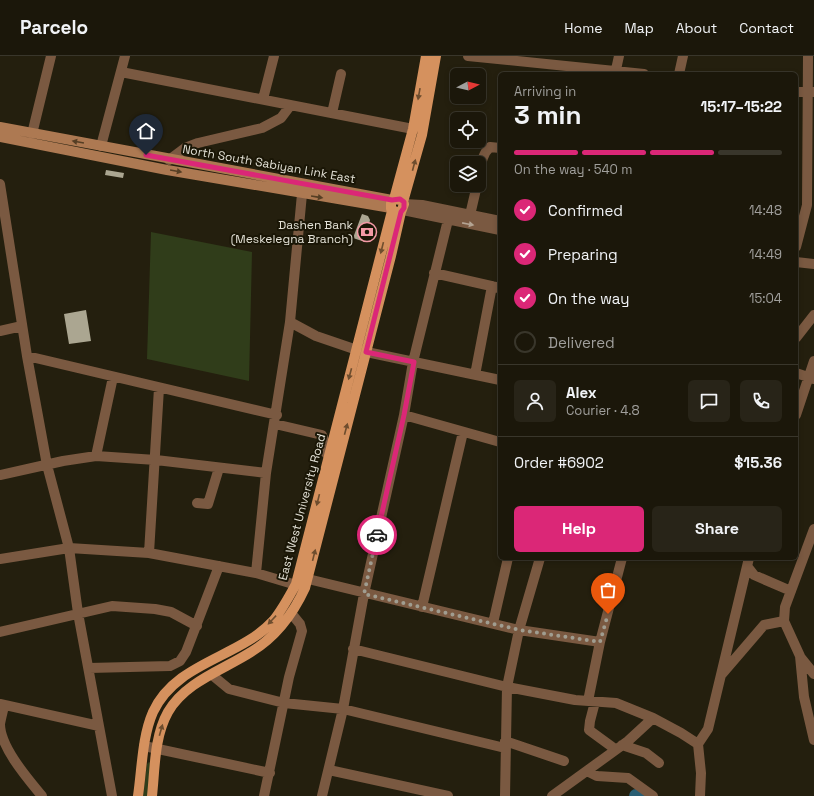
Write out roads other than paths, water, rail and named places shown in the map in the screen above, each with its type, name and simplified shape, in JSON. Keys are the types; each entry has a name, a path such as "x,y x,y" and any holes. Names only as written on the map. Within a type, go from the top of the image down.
{"main road":[{"name":"East West University Road","path":"152,796 157,748 161,729 167,713 174,702 184,692 252,652 272,637 291,613 303,584 398,206 426,56"},
{"name":"East West University Road","path":"398,206 422,135 436,56"},
{"name":"North South Sabiyan Link East","path":"0,127 102,146 133,158 169,160 398,206"},
{"name":"North South Sabiyan Link East","path":"0,137 133,158 302,194 398,206"},
{"name":"East West University Road","path":"138,796 147,730 153,712 167,691 179,679 259,632 273,621 303,584 329,456 362,351"}],"street":[{"path":"32,134 51,56"},
{"path":"102,146 125,56"},
{"path":"263,99 274,56"},
{"path":"468,56 616,72 619,56"},
{"path":"679,72 683,56"},
{"path":"798,237 807,205 806,148 811,92 808,56"},
{"path":"121,72 413,129"},
{"path":"332,113 341,74"},
{"path":"798,92 811,92"},
{"path":"169,160 184,148 198,143 262,128 281,118 290,106"},
{"path":"483,156 490,147 498,148"},
{"path":"798,148 806,148"},
{"path":"0,184 2,205 27,356 47,465 69,548 78,613 112,796"},
{"path":"470,215 475,192"},
{"path":"256,572 266,473 276,419 290,322 302,194"},
{"name":"North South Sabiyan Link East","path":"398,206 422,206 498,221"},
{"name":"North South Sabiyan Link East","path":"398,206 448,220 498,230"},
{"path":"322,796 343,709 364,594 404,415 414,362 434,273 448,220"},
{"path":"798,262 814,264"},
{"path":"434,273 496,287 475,375"},
{"path":"798,335 814,315"},
{"path":"290,322 316,336 362,351 498,380"},
{"path":"0,331 22,326"},
{"path":"27,356 159,388 276,419 322,435 324,451 329,456"},
{"path":"798,410 811,378 814,361"},
{"path":"798,374 811,378"},
{"path":"96,456 113,377"},
{"path":"149,553 156,460 159,388"},
{"path":"404,415 498,441"},
{"path":"422,607 463,432"},
{"path":"0,475 96,456 156,460 266,473"},
{"path":"197,503 208,504 219,468"},
{"path":"814,529 785,608 784,621 800,656 804,696 814,740"},
{"path":"0,559 69,548 149,553 256,572 303,584 364,594 520,630 600,642"},
{"path":"493,623 508,560"},
{"path":"504,796 506,687 539,560"},
{"path":"621,560 600,642 589,730 618,747 646,753 659,763"},
{"path":"745,561 754,575 791,591"},
{"path":"700,796 701,773 698,744 708,729 745,561"},
{"path":"89,668 170,666 180,661 186,652 197,626 219,566"},
{"path":"0,632 112,606 155,609 171,612 197,626"},
{"path":"264,796 284,703 302,631 300,624 291,613"},
{"path":"720,676 764,625 784,621"},
{"path":"353,649 506,687 592,701 616,703 653,718 698,744"},
{"path":"800,656 812,667"},
{"path":"212,675 229,690 284,703 343,709 505,744 564,761"},
{"path":"42,796 22,772 7,746 0,724 2,705 99,726"},
{"path":"552,796 587,771 653,718"},
{"path":"144,746 270,773"},
{"path":"329,770 448,796"},
{"path":"587,771 597,776 628,778 653,796"}],"place":[{"name":"Dashen Bank (Meskelegna Branch)","path":"367,232"}]}
